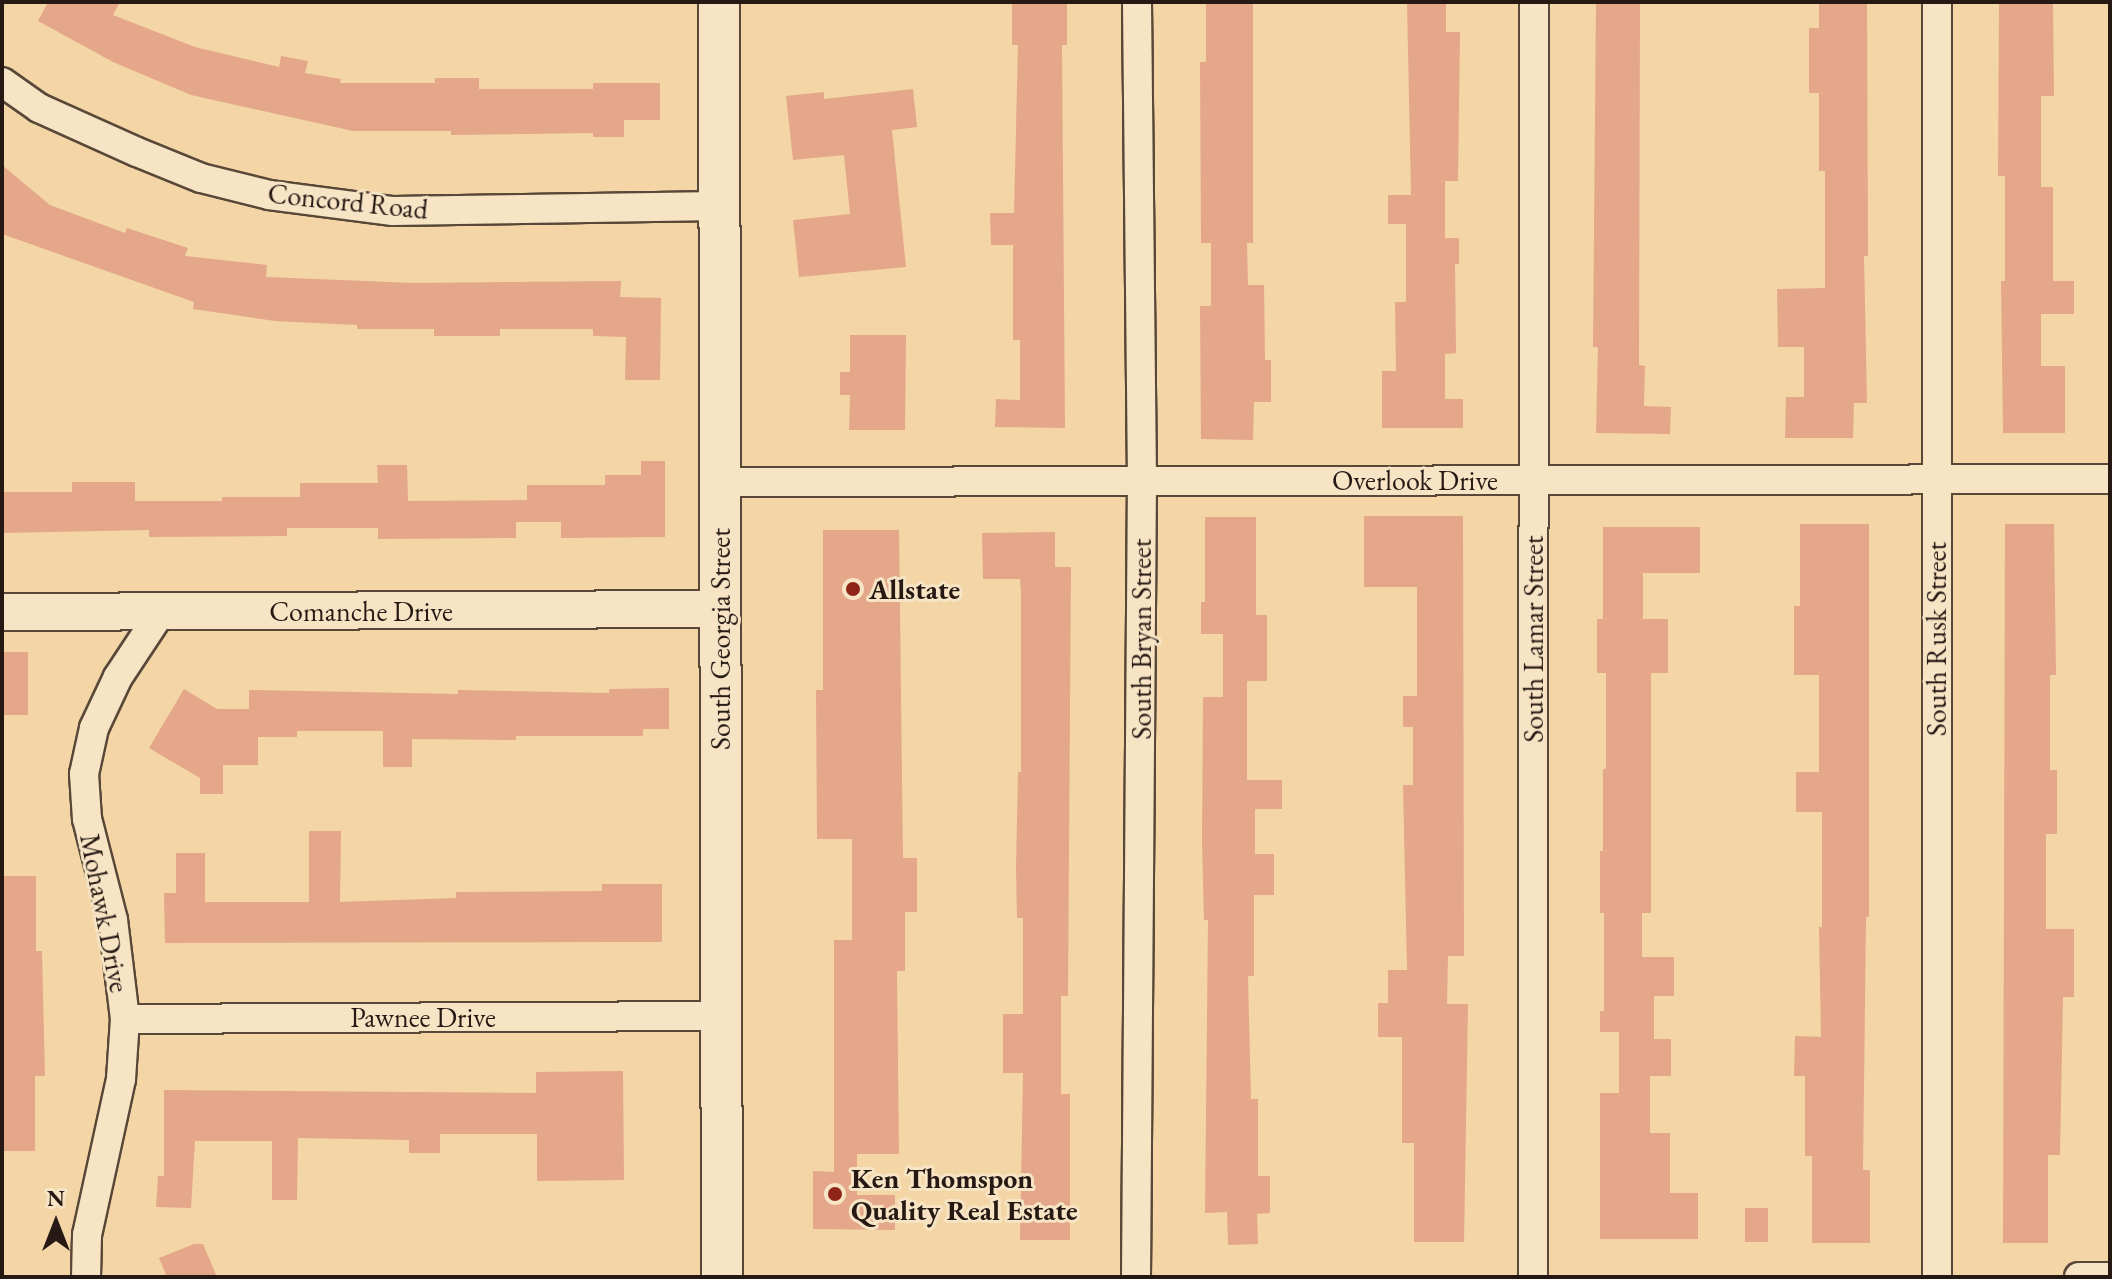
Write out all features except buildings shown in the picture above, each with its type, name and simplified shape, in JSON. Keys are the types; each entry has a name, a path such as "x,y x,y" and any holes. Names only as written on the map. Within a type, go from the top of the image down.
{"main road":[{"name":"South Georgia Street","path":"719,2 722,1277"}],"street":[{"name":"South Bryan Street","path":"1136,1277 1142,481 1137,2"},
{"name":"South Lamar Street","path":"1533,1277 1534,2"},
{"name":"South Rusk Street","path":"1937,2 1937,1277"},
{"name":"Concord Road","path":"2,82 39,108 137,152 201,178 269,195 393,211 719,206"},
{"name":"Overlook Drive","path":"720,482 2110,479"},
{"name":"Comanche Drive","path":"2,612 720,609"},
{"name":"Mohawk Drive","path":"86,1277 87,1235 121,1079 125,1019 113,920 87,819 84,774 94,728 118,677 161,612"},
{"name":"Pawnee Drive","path":"125,1019 721,1016"},
{"path":"2079,1277 2108,1277"}],"place":[{"name":"Allstate","path":"853,589"},
{"name":"Ken Thomspon Quality Real Estate","path":"835,1194"}]}
